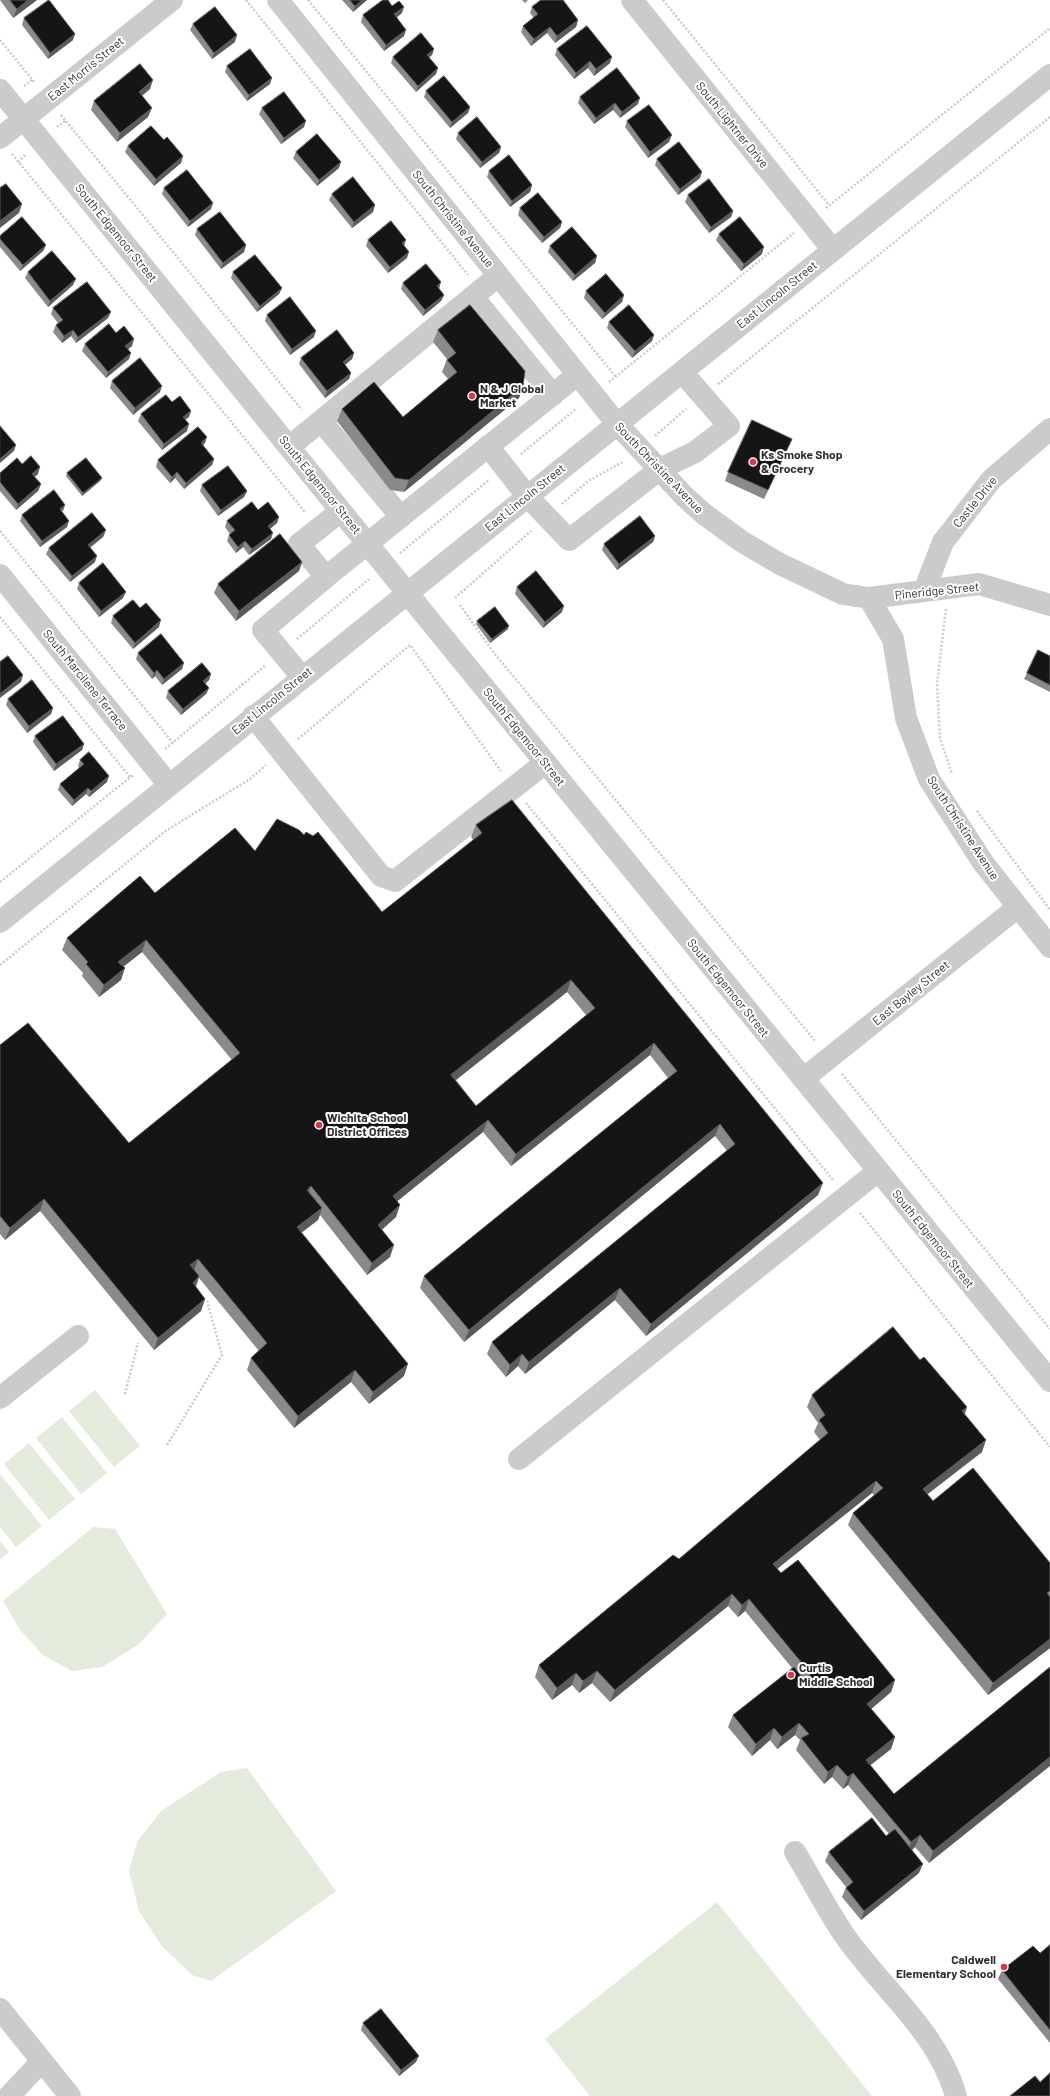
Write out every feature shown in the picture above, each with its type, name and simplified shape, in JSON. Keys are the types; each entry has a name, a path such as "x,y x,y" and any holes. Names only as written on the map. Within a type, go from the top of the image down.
{"street":[{"name":"East Morris Street","path":"4,144 24,119 172,0"},
{"name":"South Christine Avenue","path":"278,0 617,424 684,496 704,514 741,542 821,585 843,594 869,598 893,639 906,718 929,779 984,864 1050,947"},
{"name":"South Lightner Drive","path":"632,0 833,250"},
{"name":"East Lincoln Street","path":"0,922 253,716 1050,75"},
{"name":"South Edgemoor Street","path":"0,90 340,511 1050,1381"},
{"path":"289,447 498,276"},
{"path":"477,294 556,392"},
{"path":"488,446 528,496 569,540 660,470 695,452 729,426 682,372"},
{"path":"302,677 264,630 326,577 577,375"},
{"path":"318,423 398,519"},
{"name":"Castle Drive","path":"924,591 943,542 991,480 1050,429"},
{"path":"326,577 299,544 340,511"},
{"name":"South Marcilene Terrace","path":"0,575 169,785"},
{"name":"Pineridge Street","path":"869,598 979,584 1050,605"},
{"path":"253,716 382,876 395,881 545,763"},
{"name":"East Bayley Street","path":"803,1079 1018,907"},
{"path":"519,1459 878,1171"},
{"path":"0,1398 78,1336"},
{"path":"795,1852 845,1936 922,2030 952,2080 956,2096"},
{"path":"0,2009 70,2096"},
{"path":"9,2096 42,2061"}],"path":[{"path":"246,0 477,294"},
{"path":"308,0 616,377"},
{"path":"663,0 829,205"},
{"path":"0,882 173,743 504,467 809,220 1050,28"},
{"path":"0,40 318,423"},
{"path":"455,598 588,481 625,461 703,396 1050,116"},
{"path":"4,144 319,528"},
{"path":"556,392 576,409"},
{"path":"398,519 413,542"},
{"path":"0,531 173,743"},
{"path":"346,561 365,583"},
{"path":"460,605 494,653 829,1058 1050,1329"},
{"path":"946,609 937,684 940,738 954,780"},
{"path":"0,617 130,777"},
{"path":"0,965 167,830 250,779 410,645 514,787 1050,1447"},
{"path":"973,805 1050,910"},
{"path":"167,1444 222,1356 207,1301"},
{"path":"125,1394 138,1343"}],"green space":[{"path":"95,1390 140,1446 114,1467 69,1411"},
{"path":"62,1417 107,1473 81,1494 36,1438"},
{"path":"29,1443 75,1499 49,1520 4,1464"},
{"path":"0,1474 42,1526 16,1547 0,1527"},
{"path":"93,1527 115,1529 167,1614 139,1644 102,1667 72,1671 43,1655 20,1630 3,1601"},
{"path":"0,1541 9,1552 0,1560"},
{"path":"247,1768 336,1891 211,1981 192,1975 161,1945 139,1911 129,1871 137,1842 161,1811 221,1772"},
{"path":"717,1902 872,2096 590,2096 545,2039"}],"building":[{"path":"10,0 28,0 17,9"},
{"path":"49,0 75,34 50,53 24,18"},
{"path":"350,0 362,0 355,6"},
{"path":"383,0 388,0 392,6 399,1 404,7 394,14 406,30 386,45 363,15"},
{"path":"541,0 563,0 578,20 557,36 550,27 534,39 523,26 538,14 532,7"},
{"path":"215,7 237,35 214,53 193,24"},
{"path":"587,26 612,57 596,69 590,61 576,73 557,49"},
{"path":"421,33 434,49 427,55 438,68 418,86 393,57"},
{"path":"250,49 272,78 249,95 227,66"},
{"path":"140,64 153,80 139,92 152,108 120,133 94,101"},
{"path":"617,68 640,98 622,112 615,103 596,118 580,97"},
{"path":"444,76 470,107 452,122 426,91"},
{"path":"284,92 306,121 284,138 262,108"},
{"path":"649,105 672,135 650,152 627,121"},
{"path":"477,117 501,147 482,162 458,133"},
{"path":"151,126 164,140 167,137 183,156 156,179 128,146"},
{"path":"317,134 341,162 319,180 296,152"},
{"path":"679,142 702,172 680,189 657,159"},
{"path":"509,155 532,185 512,201 489,171"},
{"path":"187,170 213,203 190,221 164,188"},
{"path":"353,177 375,205 354,222 332,194"},
{"path":"709,179 733,211 711,227 688,195"},
{"path":"6,184 22,204 0,221 0,188"},
{"path":"538,193 562,222 544,237 520,208"},
{"path":"220,212 246,245 223,263 197,229"},
{"path":"22,217 46,245 23,265 0,239 0,236"},
{"path":"740,217 764,247 744,264 719,234"},
{"path":"391,221 406,240 402,243 409,252 390,267 368,240"},
{"path":"572,227 597,256 575,275 550,246"},
{"path":"52,251 76,279 50,301 28,272"},
{"path":"255,255 282,288 260,306 233,272"},
{"path":"426,264 441,282 437,286 444,295 425,310 403,283"},
{"path":"606,274 624,295 605,313 586,291"},
{"path":"87,282 111,312 78,337 73,330 64,336 56,325 63,320 53,308"},
{"path":"290,297 316,331 292,349 267,315"},
{"path":"470,305 525,371 523,386 409,480 395,478 342,409 374,382 403,417 457,372 447,360 456,353 438,330"},
{"path":"629,305 654,335 635,351 609,322"},
{"path":"109,324 116,333 124,326 134,339 125,346 131,353 108,372 85,344"},
{"path":"337,330 354,353 343,362 351,373 327,391 301,358"},
{"path":"140,358 162,386 135,408 112,381"},
{"path":"166,395 172,402 180,396 191,411 183,417 189,424 164,444 141,414"},
{"path":"752,420 792,439 768,490 728,472"},
{"path":"0,426 16,445 0,459"},
{"path":"198,427 207,437 201,443 214,459 186,483 177,472 172,477 158,460"},
{"path":"31,456 40,467 32,474 41,484 18,504 0,482 0,473 17,458 22,464"},
{"path":"86,458 102,478 83,493 67,473"},
{"path":"228,466 247,491 221,510 202,485"},
{"path":"54,490 65,505 60,509 69,521 42,541 22,515"},
{"path":"252,502 258,510 268,502 279,517 268,526 273,533 252,549 245,541 238,547 229,535 235,530 227,521"},
{"path":"92,513 106,530 88,545 97,556 72,576 49,548"},
{"path":"640,516 655,536 619,564 604,544"},
{"path":"280,534 302,562 239,611 218,584"},
{"path":"103,563 126,592 101,611 79,583"},
{"path":"536,571 564,606 545,622 517,587"},
{"path":"133,600 140,608 146,603 161,620 135,643 113,616"},
{"path":"495,607 509,626 492,639 477,621"},
{"path":"161,634 184,663 164,679 157,670 154,673 138,653"},
{"path":"1038,650 1050,656 1050,685 1027,673"},
{"path":"8,656 23,675 0,694 0,662"},
{"path":"202,663 211,674 203,681 209,688 183,709 168,691"},
{"path":"32,680 53,708 29,726 8,699"},
{"path":"63,716 84,744 56,764 35,736"},
{"path":"89,752 109,776 91,791 88,788 74,800 60,784 84,764 80,760"},
{"name":"Wichita School District Offices","path":"512,800 823,1183 651,1324 620,1288 529,1362 522,1354 510,1365 492,1342 735,1144 720,1124 469,1330 424,1276 677,1071 654,1043 516,1154 488,1120 393,1196 400,1205 378,1225 394,1245 372,1263 311,1186 307,1190 322,1208 297,1227 408,1364 373,1392 355,1370 298,1416 251,1358 267,1343 198,1259 190,1265 199,1276 193,1283 205,1299 158,1338 44,1199 10,1228 0,1216 0,1045 28,1023 129,1143 240,1053 146,940 118,962 125,968 104,985 86,964 88,962 67,938 140,876 155,893 235,828 255,851 277,819 299,830 304,835 306,832 313,836 318,832 382,912 482,833 476,825","holes":["571,980 595,1008 476,1106 451,1075"]},
{"name":"Curtis Middle School","path":"893,1327 920,1360 924,1357 967,1407 962,1411 986,1440 923,1489 933,1501 973,1468 1050,1563 1050,1591 1047,1593 1050,1597 1050,1639 993,1683 853,1513 883,1488 876,1481 773,1564 781,1573 798,1560 895,1680 867,1704 895,1737 866,1760 894,1794 1050,1667 1050,1757 933,1851 920,1835 911,1842 853,1773 848,1777 837,1765 828,1772 801,1738 809,1734 799,1723 782,1737 774,1728 756,1744 733,1715 794,1667 804,1680 811,1674 749,1599 742,1605 732,1594 615,1690 597,1671 583,1681 576,1673 557,1688 539,1665 673,1555 679,1559 828,1433 819,1420 825,1415 812,1395"},
{"path":"872,1818 886,1836 895,1829 923,1864 864,1911 846,1888 853,1882 829,1852"},
{"name":"Caldwell Elementary School","path":"1050,1945 1050,2030 1002,1970 1033,1946 1040,1953"},
{"path":"381,2009 419,2056 401,2070 363,2023"},
{"path":"1050,2073 1050,2096 1010,2096 1035,2076 1040,2082"}],"place":[{"name":"N & J Global Market","path":"472,396"},
{"name":"Ks Smoke Shop & Grocery","path":"753,462"},
{"name":"Wichita School District Offices","path":"319,1125"},
{"name":"Curtis Middle School","path":"791,1675"},
{"name":"Caldwell Elementary School","path":"1004,1967"}]}
